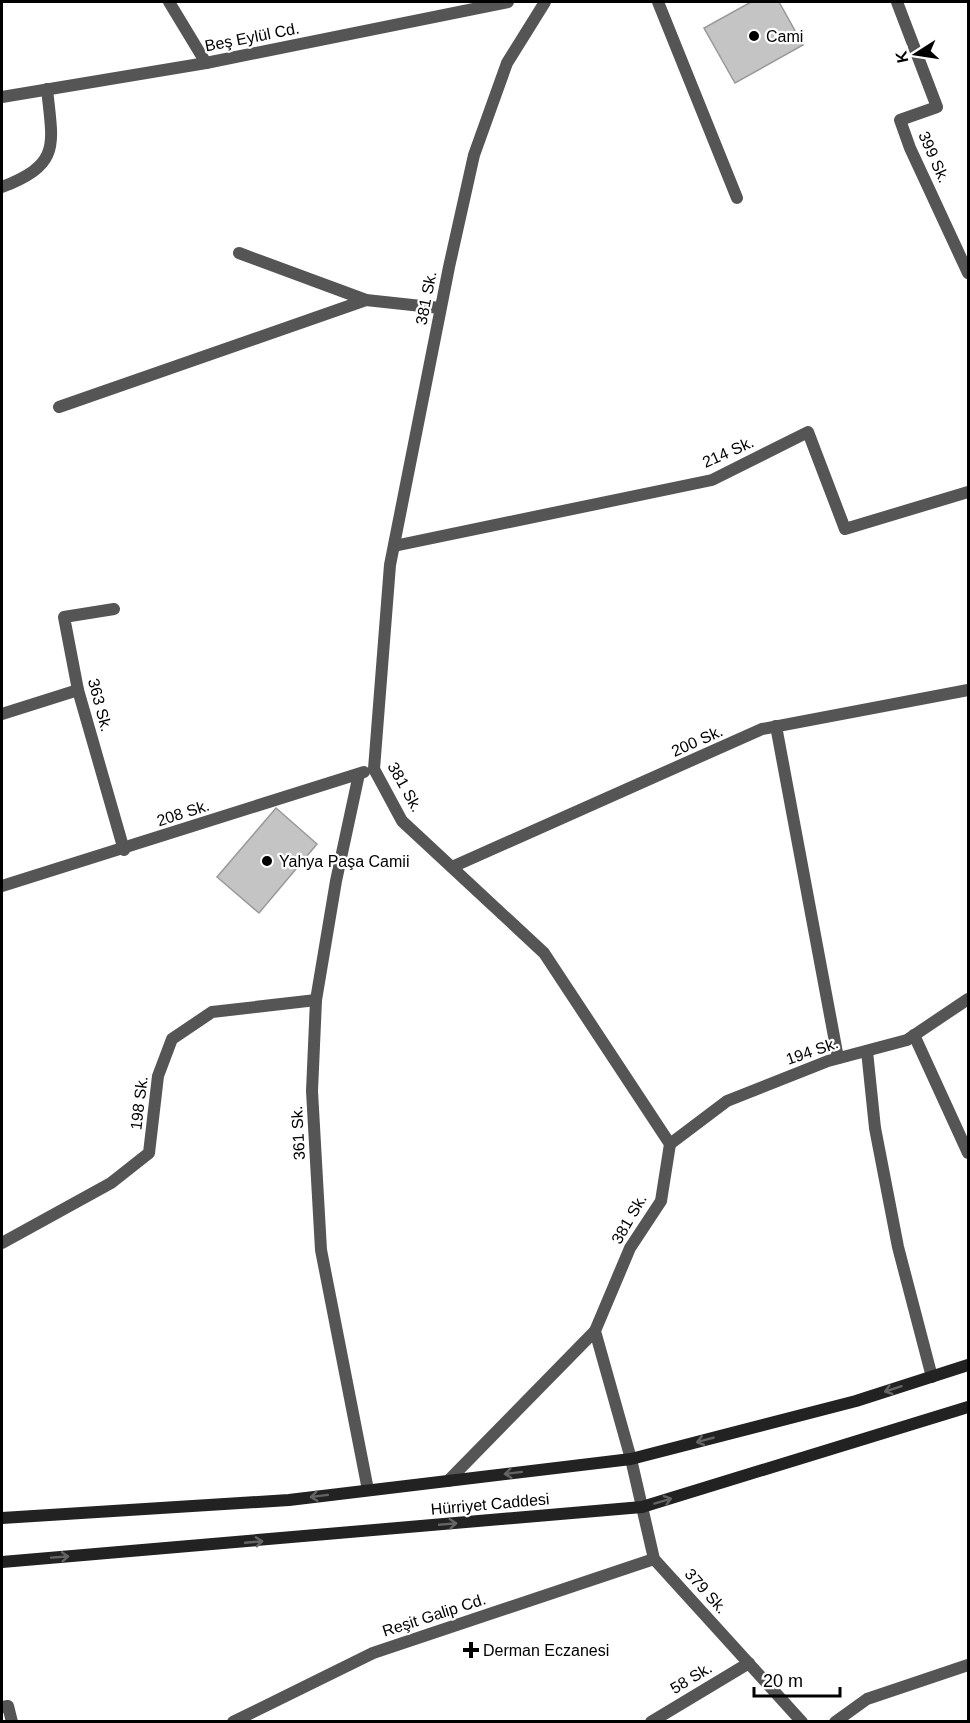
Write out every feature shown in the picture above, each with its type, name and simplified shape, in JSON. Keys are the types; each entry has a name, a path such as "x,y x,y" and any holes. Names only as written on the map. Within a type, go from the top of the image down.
{"main road":[{"name":"Hürriyet Caddesi","path":"2,1518 289,1500 631,1459 856,1401 969,1365"},
{"name":"Hürriyet Caddesi","path":"2,1562 642,1507 969,1407"}],"street":[{"path":"169,2 206,63"},
{"name":"Beş Eylül Cd.","path":"2,97 206,63 508,2"},
{"name":"381 Sk.","path":"545,2 507,63 474,154 440,308 394,546 374,769 402,821 544,953 670,1144 660,1201 630,1248 595,1331"},
{"path":"658,2 737,198"},
{"name":"399 Sk.","path":"897,2 937,107 900,120 910,148 969,273"},
{"path":"2,187 25,178 44,164 52,138 47,89"},
{"path":"239,253 366,300 440,308"},
{"path":"59,407 366,300"},
{"name":"214 Sk.","path":"394,546 712,480 808,432 845,529 969,492"},
{"name":"363 Sk.","path":"114,609 64,617 78,690 124,850"},
{"path":"2,714 78,690"},
{"name":"200 Sk.","path":"452,867 762,729 969,690"},
{"path":"776,726 838,1058"},
{"name":"208 Sk.","path":"2,886 124,850 374,769"},
{"name":"361 Sk.","path":"359,774 336,881 316,1000 312,1091 321,1250 368,1490"},
{"name":"194 Sk.","path":"670,1144 727,1101 838,1058 907,1040 969,999"},
{"name":"198 Sk.","path":"2,1243 111,1183 149,1153 158,1076 172,1039 212,1012 316,1000"},
{"path":"915,1035 969,1154"},
{"path":"867,1051 875,1128 898,1247 932,1377"},
{"path":"448,1481 595,1331 631,1459"},
{"name":"379 Sk.","path":"631,1459 654,1559 802,1722"},
{"name":"Reşit Galip Cd.","path":"233,1722 373,1653 654,1559"},
{"name":"58 Sk.","path":"651,1722 749,1664"},
{"path":"835,1722 867,1699 969,1665"},
{"path":"2,1707 8,1706 12,1722"}],"building":[{"name":"Cami","path":"751,2 779,2 803,45 735,83 704,28"},
{"name":"Yahya Paşa Camii","path":"276,808 317,844 259,913 217,877"}],"place":[{"name":"Cami","path":"754,36"},
{"name":"Yahya Paşa Camii","path":"267,861"},
{"name":"Derman Eczanesi","path":"471,1650"}]}
